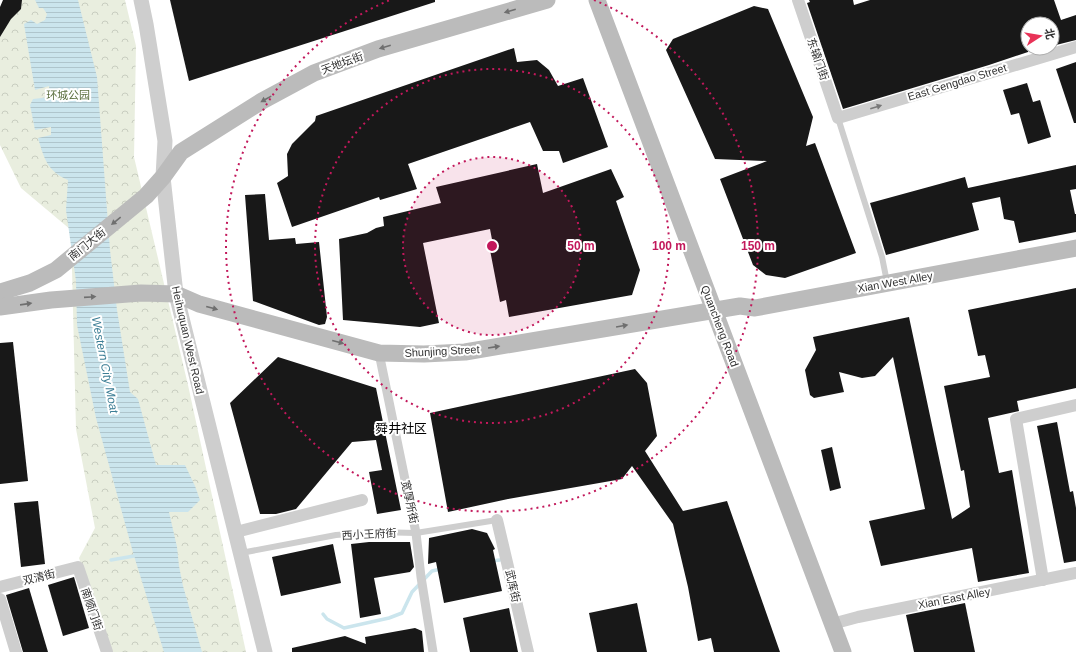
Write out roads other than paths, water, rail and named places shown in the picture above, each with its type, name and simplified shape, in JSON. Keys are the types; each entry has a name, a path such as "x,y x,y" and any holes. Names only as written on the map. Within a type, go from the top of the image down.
{"main road":[{"name":"天地坛街","path":"163,177 181,152 259,103 314,73 378,49 547,0"},
{"name":"Quancheng Road","path":"597,0 843,652"},
{"name":"南门大街","path":"0,292 30,283 56,270 146,196 163,177"},
{"name":"Xian West Alley","path":"714,311 740,306 755,308 1076,248"},
{"path":"0,307 51,300 141,293 176,294"},
{"name":"Shunjing Street","path":"176,294 198,304 379,353 424,354 464,352 688,314 714,311"}],"street":[{"name":"Heihuquan West Road","path":"141,0 165,141 163,177 176,294 265,652"},
{"name":"东辕门街","path":"798,0 838,118"},
{"name":"East Gengdao Street","path":"838,118 1076,47"},
{"name":"宽厚所街","path":"379,353 416,532 423,591 434,652"},
{"path":"1043,580 1016,419 1076,405"},
{"path":"236,532 362,500"},
{"name":"武库街","path":"497,520 528,652"},
{"name":"双清街","path":"0,587 78,567"},
{"name":"南顺门街","path":"78,567 107,652"},
{"name":"Xian East Alley","path":"832,624 858,617 1076,573"},
{"path":"0,599 16,652"}],"lane":[{"path":"838,118 882,257 888,284"},
{"name":"西小王府街","path":"241,553 336,536 376,532 416,532 497,520"}],"water":[{"name":"Western City Moat","path":"35,0 78,0 97,77 110,250 117,310 130,392 138,399 156,465 185,465 200,500 188,512 169,512 177,547 183,586 202,652 164,652 134,556 96,418 77,325 76,281 66,210 68,180 55,172 47,163 38,138 51,135 51,127 35,130 30,105 33,99 50,97 49,86 35,90 24,24 31,20 37,24 45,20 47,14 43,8 39,8"}],"waterway":[{"path":"111,560 134,556"},
{"path":"491,561 500,560"},
{"path":"323,614 327,619 344,628 389,618 402,613 412,592 432,571 441,569"}],"district":[{"name":"舜井社区","path":"401,428"}],"park label":[{"name":"环城公园","path":"68,95"}]}
